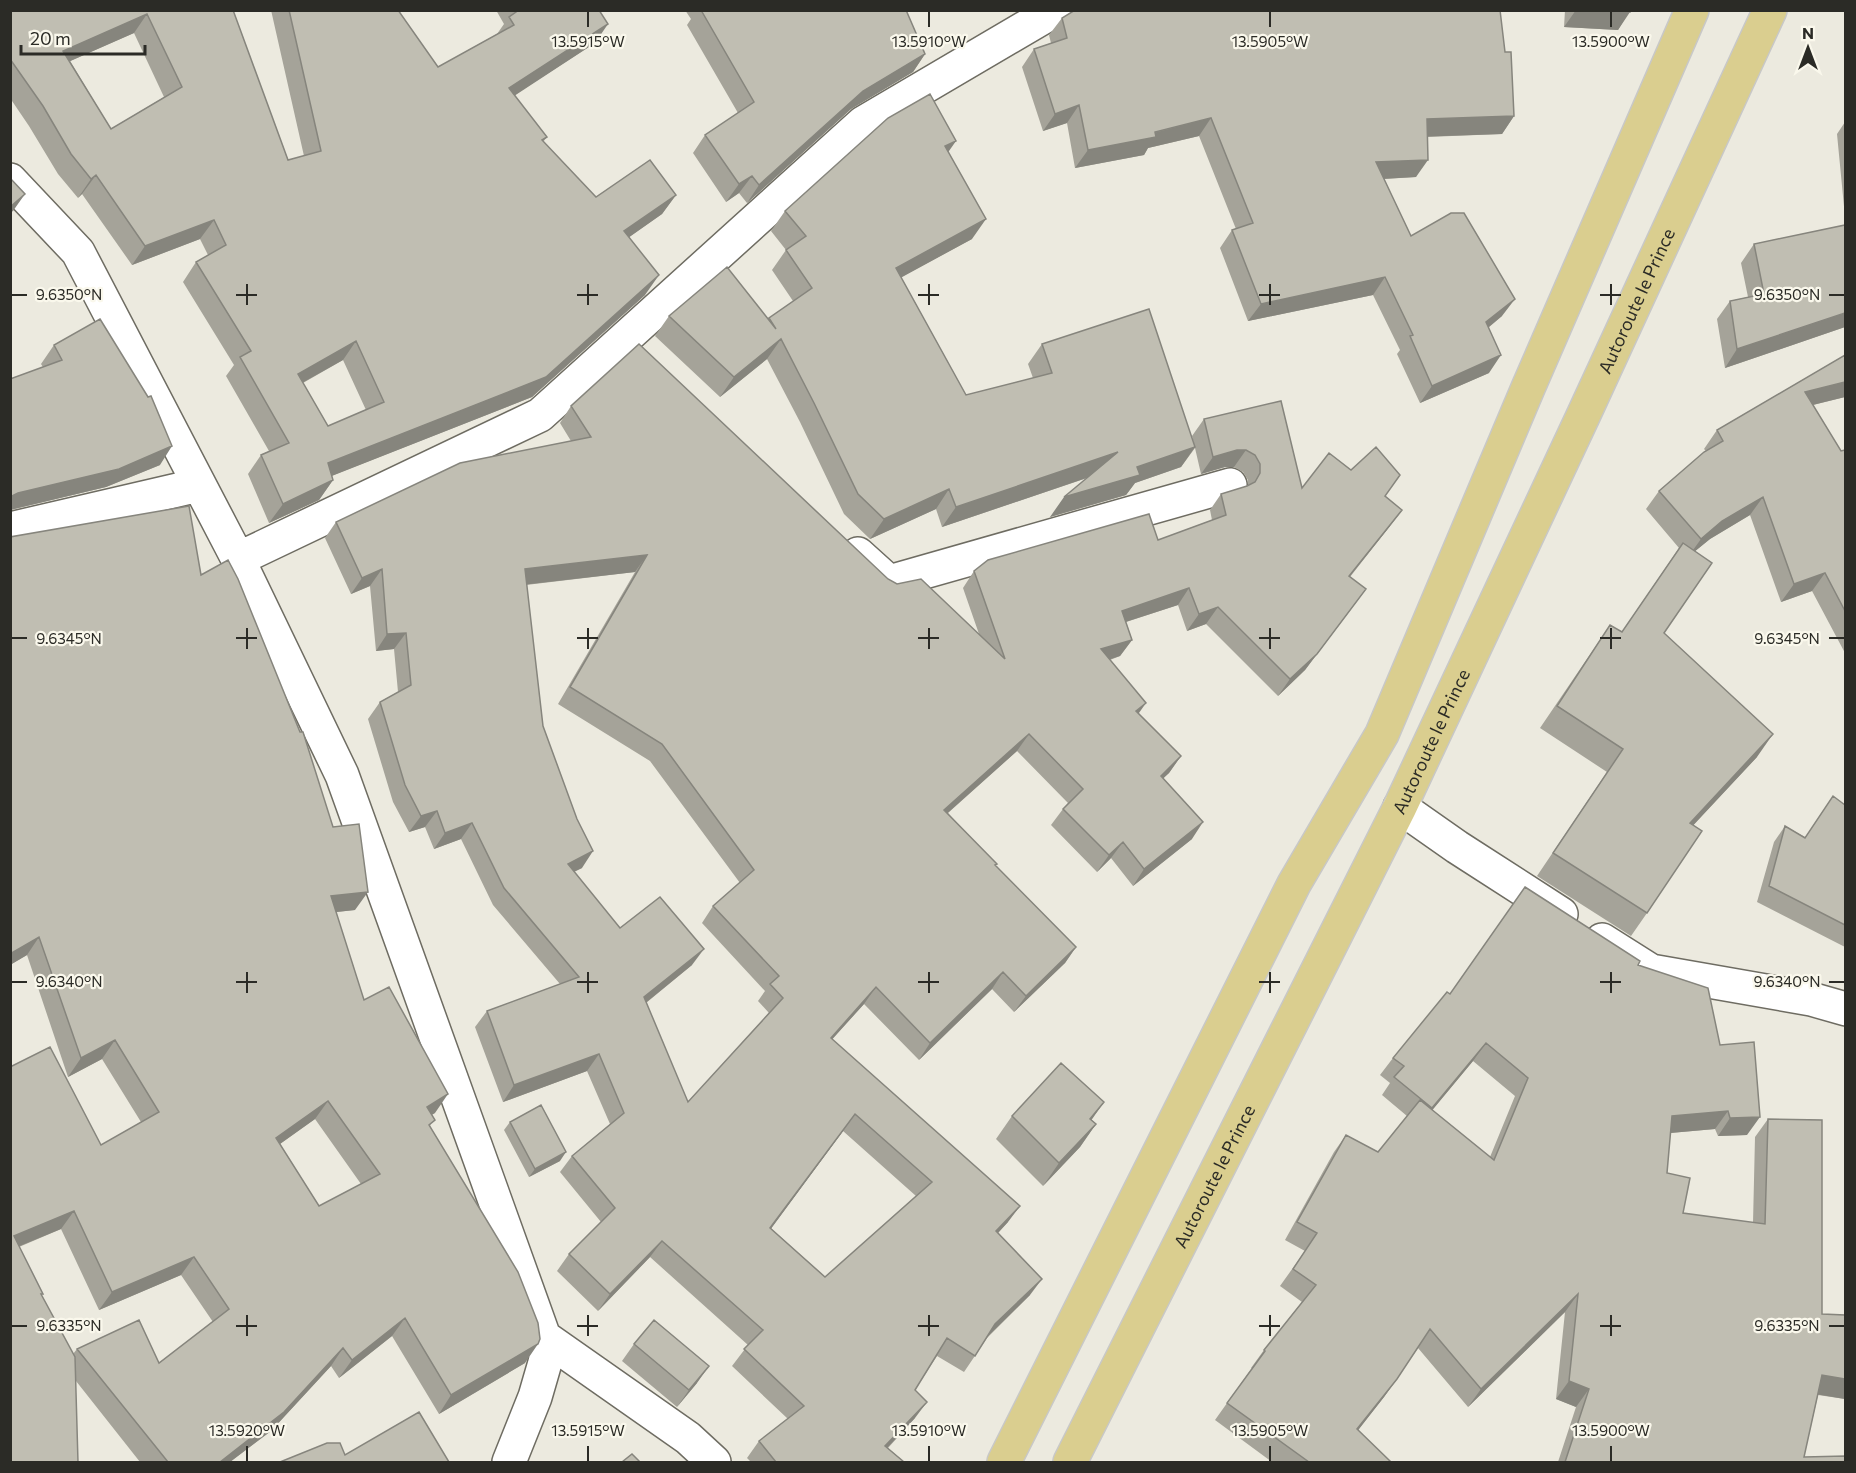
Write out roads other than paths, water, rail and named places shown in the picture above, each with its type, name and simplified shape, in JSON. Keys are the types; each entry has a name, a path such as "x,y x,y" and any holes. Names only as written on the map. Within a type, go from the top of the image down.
{"main road":[{"path":"1004,1462 1294,884 1382,734 1523,398 1692,10"},
{"name":"Autoroute le Prince","path":"1070,1462 1400,807 1770,10"}],"street":[{"path":"238,559 540,415 637,344 863,123 1059,10"},
{"path":"10,180 78,252 238,559 342,775 544,1337 546,1359 535,1397 509,1462"},
{"path":"10,529 199,484"},
{"path":"836,533 889,582 1230,484"},
{"path":"1400,807 1457,847 1651,971 1811,999 1845,1009"},
{"path":"544,1337 688,1438 714,1462"}]}
